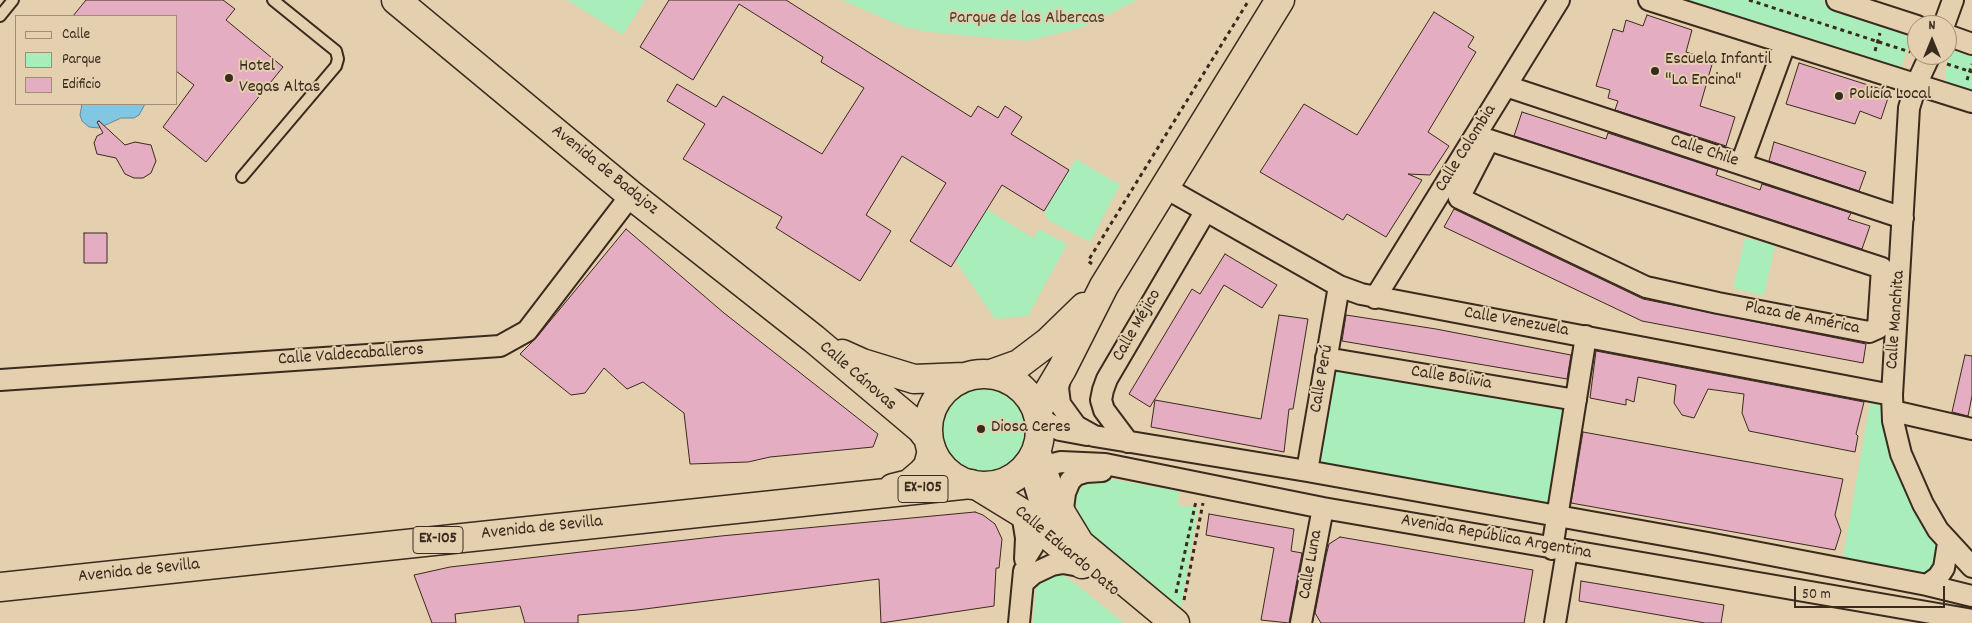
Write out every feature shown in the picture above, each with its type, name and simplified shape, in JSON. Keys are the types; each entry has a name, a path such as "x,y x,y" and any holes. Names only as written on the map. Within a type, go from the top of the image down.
{"main road":[{"name":"Avenida de Badajoz","path":"396,0 631,195 814,339"},
{"path":"1038,415 1104,286 1280,0"},
{"path":"991,374 1009,379 1022,388 1038,415 1040,437 1031,464 1005,482 974,485 950,474 941,466 930,444 931,411 939,396 950,384 964,377 991,374 1019,364 1068,325 1104,286"},
{"name":"Calle Cánovas","path":"814,339 862,363 914,379 964,377"},
{"name":"Calle Cánovas","path":"814,339 922,429 930,444"},
{"name":"Avenida de Sevilla","path":"876,494 909,484 928,466 930,444"},
{"name":"Calle Eduardo Dato","path":"1031,464 1046,483 1042,520 1085,567 1152,623"},
{"name":"Avenida de Sevilla","path":"0,587 974,485"},
{"name":"Calle Eduardo Dato","path":"974,485 1042,520 1080,544 1179,615"}],"street":[{"name":"Calle Colombia","path":"1375,298 1559,0"},
{"path":"1649,0 1972,102"},
{"path":"1837,0 1907,23"},
{"path":"1948,15 1953,0"},
{"path":"1957,39 1972,44"},
{"path":"1741,164 1785,44"},
{"name":"Calle Manchita","path":"1925,65 1916,85 1909,108 1892,403 1901,454 1912,480 1933,521 1948,543 1972,567"},
{"name":"Calle Chile","path":"1506,86 1903,218"},
{"name":"Plaza de América","path":"1488,140 1882,268 1878,328 1869,332 1718,304 1646,287 1476,207 1459,198 1488,140"},
{"name":"Calle Venezuela","path":"1164,187 1205,212 1339,286 1375,298 1586,336 1892,403 1972,429"},
{"name":"Calle Valdecaballeros","path":"0,380 500,346 527,331 631,195"},
{"name":"Calle Méjico","path":"1128,442 1104,410 1101,400 1103,390 1107,379 1205,212"},
{"name":"Calle Perú","path":"1307,471 1339,286"},
{"path":"1555,623 1560,550 1558,517 1586,336"},
{"name":"Calle Bolivia","path":"1326,358 1576,400"},
{"name":"Avenida República Argentina","path":"1062,369 1058,388 1060,404 1076,426 1094,436"},
{"name":"Avenida República Argentina","path":"1038,415 1060,430 1307,471 1927,585 1972,596"},
{"name":"Avenida República Argentina","path":"1031,464 1086,462 1207,484 1322,508 1972,620"},
{"path":"1019,623 1026,538 1065,493 1070,481 1076,475 1098,471 1136,471"},
{"name":"Calle Luna","path":"1301,623 1322,508"},
{"path":"1927,585 1938,577 1944,568 1948,543"},
{"path":"1023,583 1033,574 1052,566 1063,564 1085,567"}],"lane":[{"path":"0,16 13,0"},
{"path":"242,177 336,66 338,58 336,51 273,0"}],"path":[{"path":"1749,0 1907,52"},
{"path":"1869,70 1885,16"},
{"path":"1179,615 1207,484"}],"green space":[{"path":"567,0 645,0 623,35"},
{"name":"Parque de las Albercas","path":"842,0 1137,0 1084,27 1026,41 929,32 902,26"},
{"path":"1675,0 1820,0 1907,28 1907,50 1898,71"},
{"path":"1957,47 1972,50 1972,95 1947,87 1945,74 1947,65 1957,65"},
{"path":"1076,159 1120,185 1090,242 1048,220 1044,211"},
{"path":"987,209 1033,238 1039,229 1067,244 1028,316 995,319 955,260"},
{"path":"1745,238 1775,245 1764,296 1733,288"},
{"path":"1331,366 1566,404 1550,505 1315,463"},
{"path":"984,374 1005,378 1023,390 1035,408 1039,429 1035,450 1023,468 1005,480 984,484 963,480 945,468 933,450 929,429 933,408 945,390 963,378"},
{"path":"1872,391 1892,395 1893,421 1938,529 1938,577 1841,569"},
{"path":"1099,477 1179,491 1178,505 1198,508 1181,608 1090,534 1075,503 1076,495 1085,483"},
{"path":"1060,573 1124,623 1033,623 1036,586 1046,577"}],"water":[{"path":"82,105 144,105 139,115 134,118 121,118 99,128 89,127 82,121 80,115"}],"building":[{"name":"Hotel Vegas Altas","path":"86,0 223,0 235,9 226,20 283,67 206,162 163,127 194,85 178,73 178,15 74,15"},
{"path":"669,0 786,0 971,117 978,106 998,118 1005,106 1022,117 1011,134 1069,170 1044,211 1002,185 951,267 910,241 946,183 902,156 866,215 891,231 860,281 776,228 782,217 683,159 705,124 667,101 677,84 716,107 723,96 822,154 864,88 821,62 823,57 739,4 693,80 640,47"},
{"path":"1434,12 1474,37 1468,47 1476,52 1428,132 1449,146 1430,175 1408,174 1422,180 1386,237 1347,214 1343,220 1260,172 1304,104 1357,135"},
{"path":"1647,15 1692,30 1686,52 1713,61 1700,106 1735,117 1726,146 1615,110 1618,101 1608,98 1610,90 1596,86 1613,29 1623,32 1626,20 1643,26"},
{"name":"Policía Local","path":"1799,63 1890,92 1881,119 1860,111 1855,124 1786,104"},
{"path":"1522,112 1606,139 1608,133 1718,169 1716,175 1760,190 1762,184 1851,213 1848,219 1870,226 1862,249 1514,136"},
{"path":"99,121 125,145 135,142 151,145 156,161 151,173 143,178 134,178 125,174 116,158 97,154 94,143 97,136 103,133 97,122"},
{"path":"1774,142 1866,172 1859,191 1769,161"},
{"path":"1454,209 1643,299 1866,344 1863,363 1642,321 1444,227"},
{"path":"626,229 724,313 878,434 873,447 770,457 748,462 690,464 684,413 643,382 627,389 604,368 585,393 571,395 520,354 536,338"},
{"path":"84,233 107,233 107,263 84,263"},
{"path":"1225,254 1277,285 1262,308 1224,285 1150,407 1129,394 1192,289 1200,294"},
{"path":"1279,315 1308,319 1293,409 1289,409 1284,452 1151,427 1155,400 1261,419"},
{"path":"1346,315 1436,329 1571,355 1567,379 1342,341"},
{"path":"1596,351 1864,402 1856,434 1858,436 1855,452 1749,431 1742,413 1744,394 1708,389 1694,418 1682,415 1674,403 1676,385 1638,377 1634,402 1626,399 1626,405 1590,398"},
{"path":"1965,355 1972,356 1972,396 1968,416 1952,412"},
{"path":"1583,432 1843,479 1835,515 1841,531 1835,550 1571,503"},
{"path":"975,512 983,515 995,524 1002,539 999,568 996,568 994,606 881,623 879,579 637,610 578,615 578,623 525,623 520,606 455,614 456,623 432,623 414,575 450,567 721,536"},
{"path":"1209,514 1294,529 1291,551 1302,553 1289,623 1261,620 1274,548 1206,535"},
{"path":"1340,537 1533,570 1524,623 1321,623 1315,613 1326,556 1329,544"},
{"path":"1581,581 1724,605 1721,623 1705,623 1579,601"}],"place":[{"name":"Escuela Infantil \"La Encina\"","path":"1655,71"},
{"name":"Hotel Vegas Altas","path":"229,78"},
{"name":"Policía Local","path":"1839,96"},
{"name":"Diosa Ceres","path":"981,429"}]}
